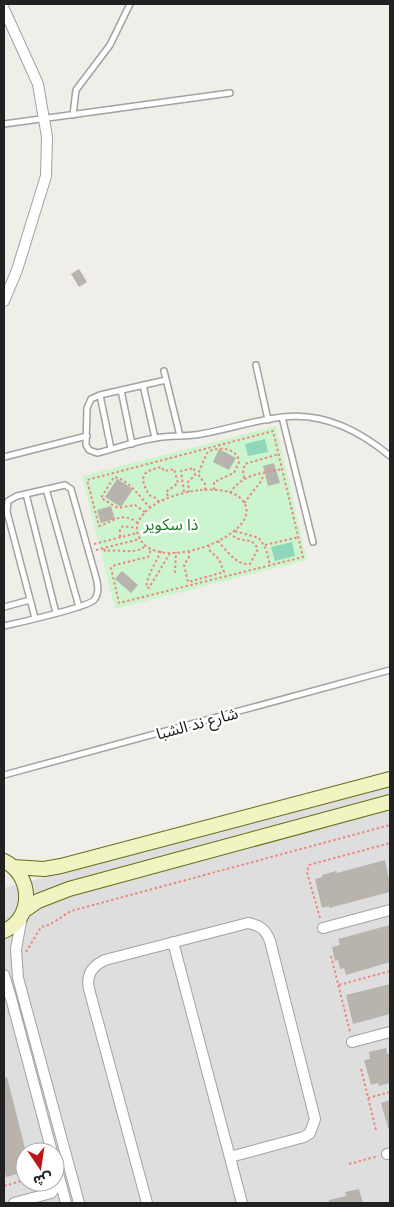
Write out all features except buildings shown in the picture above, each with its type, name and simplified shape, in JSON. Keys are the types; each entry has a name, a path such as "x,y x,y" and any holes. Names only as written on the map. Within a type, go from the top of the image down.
{"main road":[{"path":"9,864 44,869 61,866 390,779"},
{"path":"4,931 17,923 24,912 38,901 69,889 390,802"},
{"path":"9,864 24,882 27,891 24,912"}],"street":[{"path":"4,9 38,84 47,137 46,176 17,270 4,301"},
{"path":"323,928 390,910"},
{"path":"24,912 16,949 18,978 79,1203"},
{"path":"147,1203 88,982 92,968 98,963 248,923 256,924 262,928 270,941 315,1119 310,1133 304,1137 230,1157"},
{"path":"173,942 242,1203"},
{"path":"4,975 49,1142"},
{"path":"352,1042 390,1032"},
{"path":"14,1203 52,1192"}],"lane":[{"path":"74,115 76,90 110,46 130,4"},
{"path":"4,124 230,93"},
{"path":"256,365 268,420"},
{"path":"164,371 180,436"},
{"path":"166,380 100,394 91,399 88,404 86,445 91,452 97,453 156,438 202,434 282,417 314,418 344,426 370,439 390,456"},
{"path":"143,385 156,438"},
{"path":"121,390 132,444"},
{"path":"100,394 111,449"},
{"path":"282,417 313,542"},
{"path":"4,457 87,436"},
{"path":"5,624 35,618 79,607 92,602 98,593 89,552 71,489 65,484 12,498 8,501 7,506 35,618"},
{"path":"46,489 79,607"},
{"path":"26,494 56,613"},
{"path":"4,607 30,600"},
{"name":"شارع ند الشبا","path":"4,775 390,670"}],"path":[{"path":"138,523 124,516 99,526 87,480 273,431 304,557 119,603 111,568 115,565 148,557 151,549"},
{"path":"205,490 205,484 198,474 206,456 212,450 227,448 237,456 239,462 234,473 214,482 214,490"},
{"path":"244,478 245,464 278,454"},
{"path":"159,502 156,498 149,495 143,481 143,476 149,470 162,467 164,471 174,469 178,483 166,492 169,498"},
{"path":"184,493 181,471 194,468 194,475 188,482 189,492"},
{"path":"230,493 238,482 244,478 282,469"},
{"path":"244,503 262,480 263,473"},
{"path":"145,512 134,505 118,508 101,498 114,477 132,486 139,497 150,507"},
{"path":"214,490 230,493 241,498 244,503 246,516 240,526 209,546 189,551 170,552 151,549 145,546 140,539 137,528 145,512 159,502 184,493 214,490"},
{"path":"120,537 120,530 124,526 137,528"},
{"path":"234,530 257,536 264,546 270,565"},
{"path":"94,544 137,533"},
{"path":"218,541 236,559 244,564 250,564 257,552 257,546 250,541 235,539 230,534"},
{"path":"264,546 299,537"},
{"path":"89,552 140,539"},
{"path":"104,548 105,552 122,550 135,552 145,546"},
{"path":"189,551 189,557 184,565 188,582 224,572 219,559 210,551 209,546"},
{"path":"161,551 146,586 149,588 170,552"},
{"path":"175,573 176,552"},
{"path":"26,953 41,927 49,925 71,910 390,825"},
{"path":"323,928 307,872 308,867 312,863 390,843"},
{"path":"331,956 352,1042"},
{"path":"338,985 390,971"},
{"path":"360,1070 376,1130"},
{"path":"368,1098 390,1092"},
{"path":"348,1164 388,1154"}],"shaded area":[{"path":"390,785 390,1203 4,1203 4,888"}],"green space":[{"name":"ذا سكوير","path":"276,426 307,560 115,609 82,476"},
{"path":"265,439 268,452 248,456 245,444"},
{"path":"292,542 295,556 275,561 271,547"}]}
